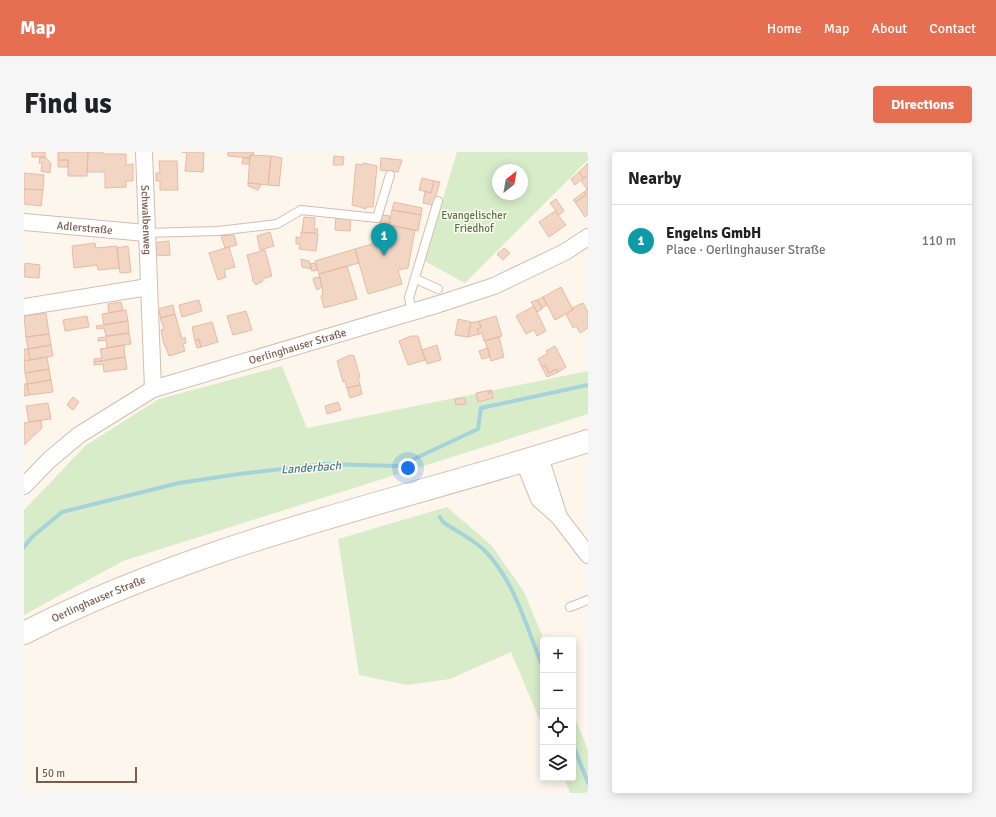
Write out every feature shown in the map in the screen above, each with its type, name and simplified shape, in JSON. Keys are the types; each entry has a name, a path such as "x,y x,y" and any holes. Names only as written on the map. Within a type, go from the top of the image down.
{"main road":[{"name":"Oerlinghauser Straße","path":"24,633 94,599 183,564 340,513 532,459 588,441"}],"street":[{"name":"Schwalbenweg","path":"144,152 153,389"},
{"name":"Adlerstraße","path":"24,222 146,233"},
{"name":"Oerlinghauser Straße","path":"24,486 49,460 79,435 153,389 494,286 565,252 588,237"},
{"path":"24,307 148,287"},
{"path":"532,459 559,517 588,555"}],"lane":[{"path":"146,233 218,231 277,224 301,210 377,218 390,175"},
{"path":"412,312 409,298 416,279 438,201"},
{"path":"416,279 438,289"},
{"path":"570,607 588,600"}],"green space":[{"name":"Evangelischer Friedhof","path":"457,152 588,152 588,160 465,283 424,261"},
{"path":"282,366 307,428 588,371 588,414 123,561 24,615 24,510 86,445 159,399"},
{"path":"447,507 492,546 524,592 543,637 540,637 540,721 511,652 450,679 407,685 359,675 338,539"},
{"path":"576,720 588,750 588,793 570,793 565,781 576,781"}],"building":[{"path":"32,152 45,152 45,157 32,157"},
{"path":"58,152 88,152 87,176 68,176 68,160 58,160"},
{"path":"88,152 103,152 103,154 126,154 126,165 133,164 133,181 126,181 126,187 105,188 105,172 87,172"},
{"path":"182,152 204,152 203,172 185,171 187,153"},
{"path":"228,152 254,152 253,155 250,155 250,158 228,156"},
{"path":"250,155 271,156 268,185 248,183"},
{"path":"271,156 282,158 279,186 268,185"},
{"path":"334,156 344,157 343,165 333,165"},
{"path":"40,157 45,157 51,163 50,173 41,171 42,163 39,163"},
{"path":"243,158 250,158 249,164 242,164"},
{"path":"381,158 402,160 398,172 380,170"},
{"path":"58,160 68,160 68,167 58,167"},
{"path":"159,161 177,161 178,190 160,190 160,181 156,181 156,173 160,173"},
{"path":"363,163 377,166 373,207 366,207 366,209 352,205 356,164 363,165"},
{"path":"588,163 588,175 583,178 579,172"},
{"path":"579,172 583,178 575,185 571,179"},
{"path":"24,173 44,175 43,190 24,189"},
{"path":"588,175 588,189 587,190 581,180"},
{"path":"422,178 434,181 431,193 419,190"},
{"path":"434,181 440,182 433,205 423,203 425,191 431,193"},
{"path":"248,183 261,184 258,190 248,186"},
{"path":"24,189 43,190 41,206 24,204"},
{"path":"588,189 588,214 585,217 575,202 586,195 584,192"},
{"path":"584,192 586,195 575,202 573,200"},
{"path":"556,199 564,211 559,215 550,203"},
{"path":"394,202 422,208 421,215 392,210"},
{"path":"392,210 421,215 418,231 389,225"},
{"path":"555,211 566,225 549,237 539,222"},
{"path":"383,215 390,216 389,225 380,224"},
{"path":"336,216 351,218 350,231 335,230"},
{"path":"304,217 315,218 314,229 318,229 317,233 302,232"},
{"path":"381,224 415,230 408,268 398,270 402,284 368,294 355,249 372,244"},
{"path":"270,232 274,246 260,250 257,236"},
{"path":"301,232 318,234 316,251 299,249 300,244 296,244 296,237 301,238"},
{"path":"234,235 237,245 225,248 221,236"},
{"path":"169,241 170,255 154,256 153,243"},
{"path":"95,243 96,248 117,246 119,268 98,270 97,265 74,268 72,246"},
{"path":"128,246 131,272 120,273 117,248"},
{"path":"229,247 235,267 224,270 226,277 218,280 209,253"},
{"path":"504,248 510,253 503,260 497,254"},
{"path":"355,249 359,263 319,274 315,261"},
{"path":"265,250 272,276 262,279 263,281 256,285 252,280 247,255"},
{"path":"301,259 309,261 312,269 302,267"},
{"path":"25,263 40,265 39,278 24,277"},
{"path":"315,263 317,270 312,271 310,264"},
{"path":"347,266 357,299 324,308 321,296 323,295 319,274"},
{"path":"320,277 322,287 317,290 313,280 314,278"},
{"path":"561,287 573,310 555,320 543,297"},
{"path":"543,297 547,305 542,308 537,300"},
{"path":"199,300 202,311 182,317 179,305"},
{"path":"537,300 542,309 537,312 531,302"},
{"path":"121,302 123,310 109,313 108,304"},
{"path":"583,303 588,312 588,328 580,333 576,326 573,328 566,314 573,310 572,308"},
{"path":"173,305 175,314 161,318 158,309"},
{"path":"534,306 546,331 537,336 534,330 526,334 516,316"},
{"path":"126,310 128,321 104,325 102,314"},
{"path":"246,311 252,330 233,335 227,316"},
{"path":"46,313 49,334 26,337 24,316"},
{"path":"175,314 182,339 185,337 186,343 183,344 185,351 169,356 163,341 161,330 164,329 160,318"},
{"path":"87,316 89,327 65,331 63,320"},
{"path":"496,316 502,336 484,341 482,333 479,334 477,329 481,328 479,321"},
{"path":"458,319 471,322 468,337 455,335"},
{"path":"128,321 129,333 106,336 104,328 97,329 96,326"},
{"path":"479,321 481,328 477,329 479,334 468,337 471,323"},
{"path":"212,322 218,342 201,347 199,339 195,341 192,327"},
{"path":"129,333 131,344 107,348 106,340 98,341 98,338"},
{"path":"49,334 51,345 28,349 26,337"},
{"path":"411,336 418,336 425,360 408,365 399,341"},
{"path":"499,337 504,357 491,361 485,341"},
{"path":"199,339 201,347 197,348 195,341"},
{"path":"51,345 53,356 30,360 28,349"},
{"path":"124,345 125,357 94,362 94,359 102,358 100,349"},
{"path":"437,345 441,360 427,364 422,350"},
{"path":"555,346 566,367 558,372 556,369 549,373 545,365 542,367 538,359 548,353 546,351"},
{"path":"488,348 490,357 482,359 479,351"},
{"path":"24,349 28,349 30,360 24,361"},
{"path":"350,355 354,356 360,377 358,377 360,385 347,388 345,381 343,382 337,361"},
{"path":"47,357 49,369 25,373 24,361"},
{"path":"125,357 127,369 104,372 103,364 94,365 94,362"},
{"path":"545,365 549,373 556,369 558,372 547,377 542,367"},
{"path":"49,369 51,380 27,384 25,373"},
{"path":"51,380 53,392 29,395 27,384"},
{"path":"24,384 27,384 29,395 24,396"},
{"path":"360,385 362,394 350,398 347,388"},
{"path":"491,390 492,392 493,398 478,402 476,393"},
{"path":"73,397 79,402 73,410 67,405"},
{"path":"465,398 466,404 456,405 455,399"},
{"path":"338,402 341,410 327,414 325,406"},
{"path":"48,403 51,419 29,422 26,406"},
{"path":"41,420 42,428 24,445 24,423"}],"waterway":[{"name":"Landerbach","path":"24,547 32,537 62,512 179,483 325,464 399,466 478,429 481,408 588,385"},
{"path":"440,517 443,522 483,549 504,575 519,606 540,660"},
{"path":"576,753 588,783"}],"place":[{"name":"Engelns GmbH","path":"384,256"}]}
